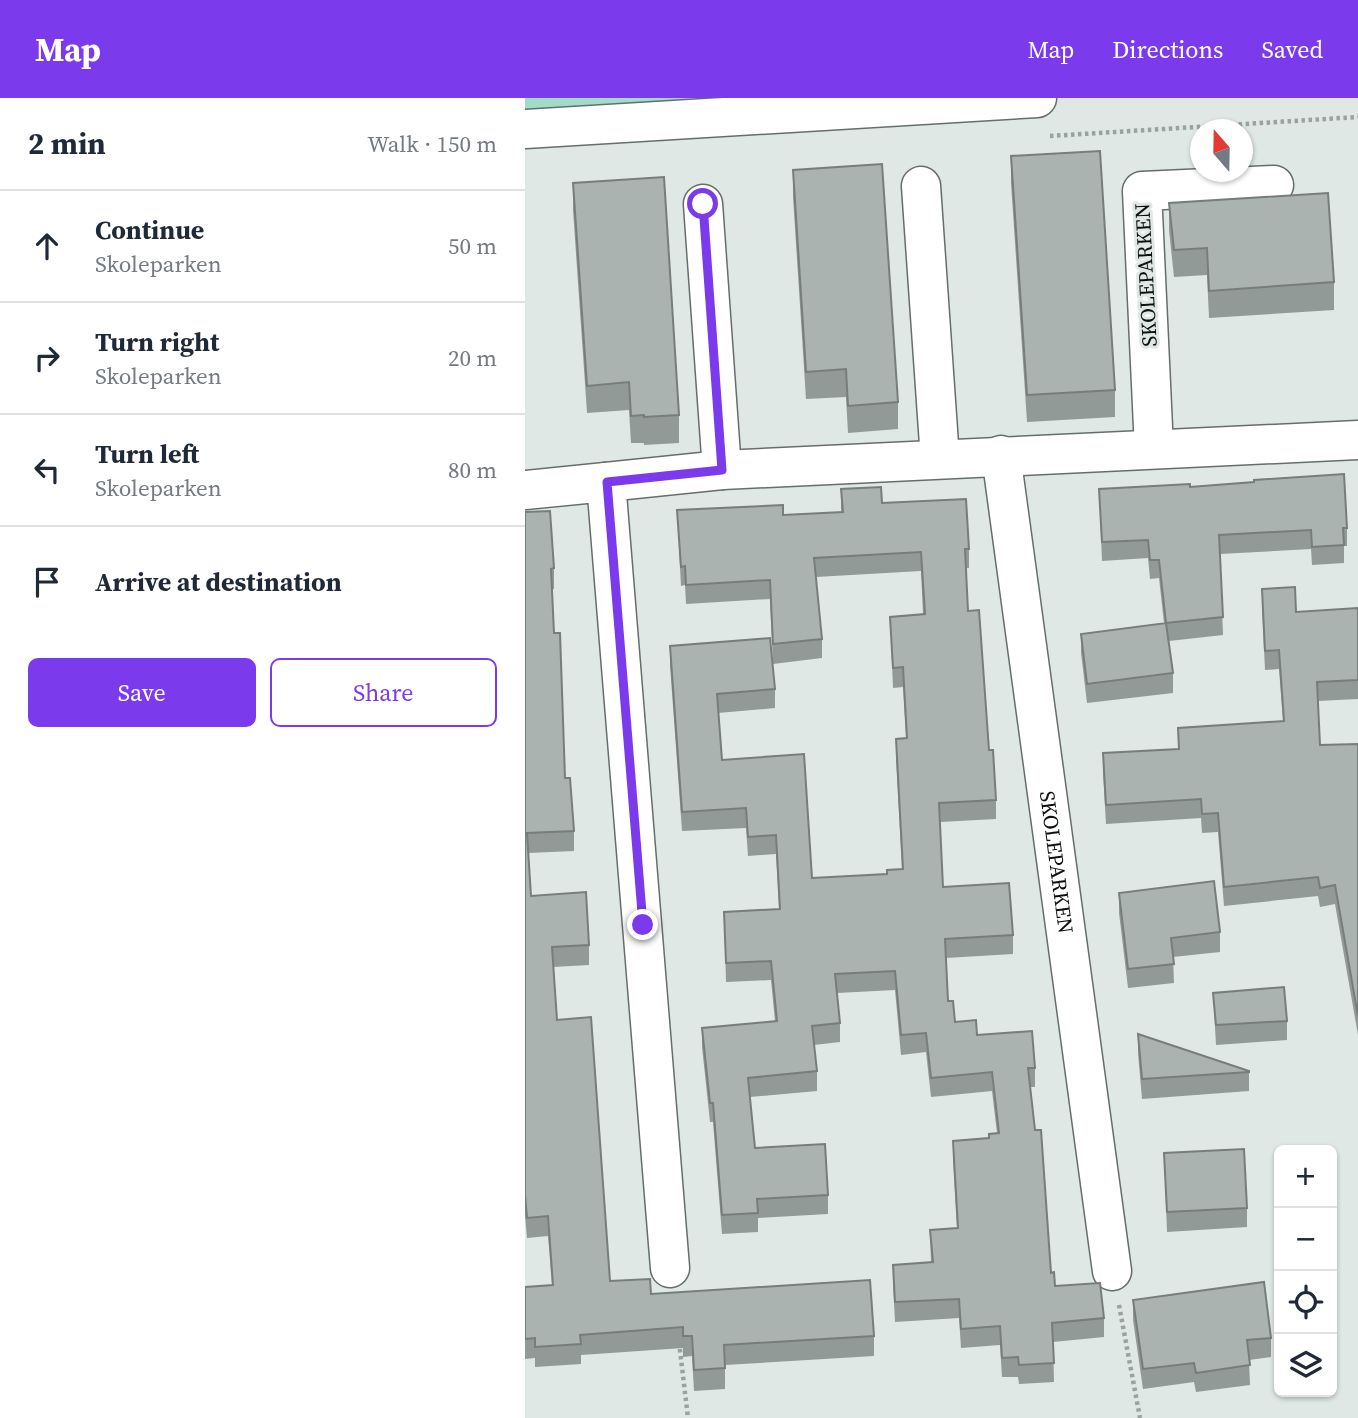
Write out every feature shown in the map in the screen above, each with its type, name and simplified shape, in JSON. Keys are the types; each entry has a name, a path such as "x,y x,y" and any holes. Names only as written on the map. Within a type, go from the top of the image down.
{"street":[{"path":"525,129 1037,98"},
{"name":"SKOLEPARKEN","path":"1154,449 1142,191 1274,185"},
{"path":"921,186 940,459"},
{"path":"703,204 722,470"},
{"path":"525,489 722,470 1358,440"},
{"name":"SKOLEPARKEN","path":"1000,455 1112,1271"},
{"path":"607,482 670,1268"}],"path":[{"path":"1112,1271 1140,1418"},
{"path":"678,1336 688,1418"}],"green space":[{"path":"525,98 724,98 525,110"}],"building":[{"path":"1100,151 1115,390 1027,395 1011,156"},
{"path":"882,164 898,402 848,406 846,369 806,372 793,170"},
{"path":"664,177 679,415 631,416 629,382 587,386 573,183"},
{"path":"1328,193 1334,282 1209,291 1207,248 1174,250 1169,203"},
{"path":"1344,474 1347,528 1343,528 1344,545 1312,547 1311,530 1219,535 1223,617 1166,623 1159,560 1150,560 1148,540 1102,542 1099,489 1190,484 1190,487"},
{"path":"881,487 882,503 966,499 969,549 965,549 968,611 979,610 989,750 993,750 996,800 939,803 943,887 1009,883 1013,935 945,939 948,1001 953,1001 955,1022 976,1020 977,1035 1032,1031 1035,1068 1028,1068 1035,1130 1041,1130 1051,1273 1054,1272 1055,1286 1100,1283 1104,1318 1052,1323 1054,1363 1019,1365 1018,1357 1002,1358 1000,1326 961,1329 959,1299 895,1302 893,1265 933,1262 930,1230 958,1228 953,1141 989,1138 989,1134 999,1133 992,1072 931,1078 926,1033 901,1035 895,971 835,974 840,1023 812,1026 817,1071 748,1078 755,1148 825,1144 828,1195 757,1199 758,1213 722,1215 713,1103 710,1103 702,1028 777,1021 771,961 726,963 724,912 780,909 776,835 748,837 746,808 682,812 670,646 770,638 775,689 717,694 722,760 804,754 812,878 887,874 887,870 903,869 896,739 907,738 903,667 893,668 890,617 925,614 921,552 814,558 822,639 773,644 770,580 686,585 685,566 681,567 677,510 783,505 783,515 843,512 841,489"},
{"path":"550,511 554,568 551,569 554,633 560,633 565,778 570,778 574,831 527,833 531,896 586,892 589,945 552,947 557,1020 591,1017 610,1281 650,1279 651,1294 870,1280 874,1336 724,1345 725,1368 694,1370 692,1336 683,1336 683,1327 580,1335 581,1344 535,1347 535,1338 525,1339 525,1287 553,1285 548,1216 527,1218 525,1195 525,512"},
{"path":"1295,587 1296,612 1358,608 1358,680 1317,682 1320,745 1358,744 1358,1016 1335,885 1320,888 1318,877 1224,887 1218,813 1202,814 1201,799 1106,805 1103,753 1179,749 1178,728 1284,721 1279,650 1265,651 1262,589"},
{"path":"1166,623 1173,673 1087,684 1081,634"},
{"path":"1214,881 1220,932 1171,938 1174,964 1128,969 1119,893"},
{"path":"1284,987 1287,1021 1216,1025 1213,993"},
{"path":"1138,1034 1249,1071 1249,1072 1142,1079"},
{"path":"1244,1149 1247,1208 1167,1212 1164,1153"},
{"path":"1264,1282 1271,1338 1247,1340 1250,1365 1196,1373 1194,1363 1143,1369 1133,1300"}],"route":[{"path":"643,925 607,482 722,470 703,204"}]}
